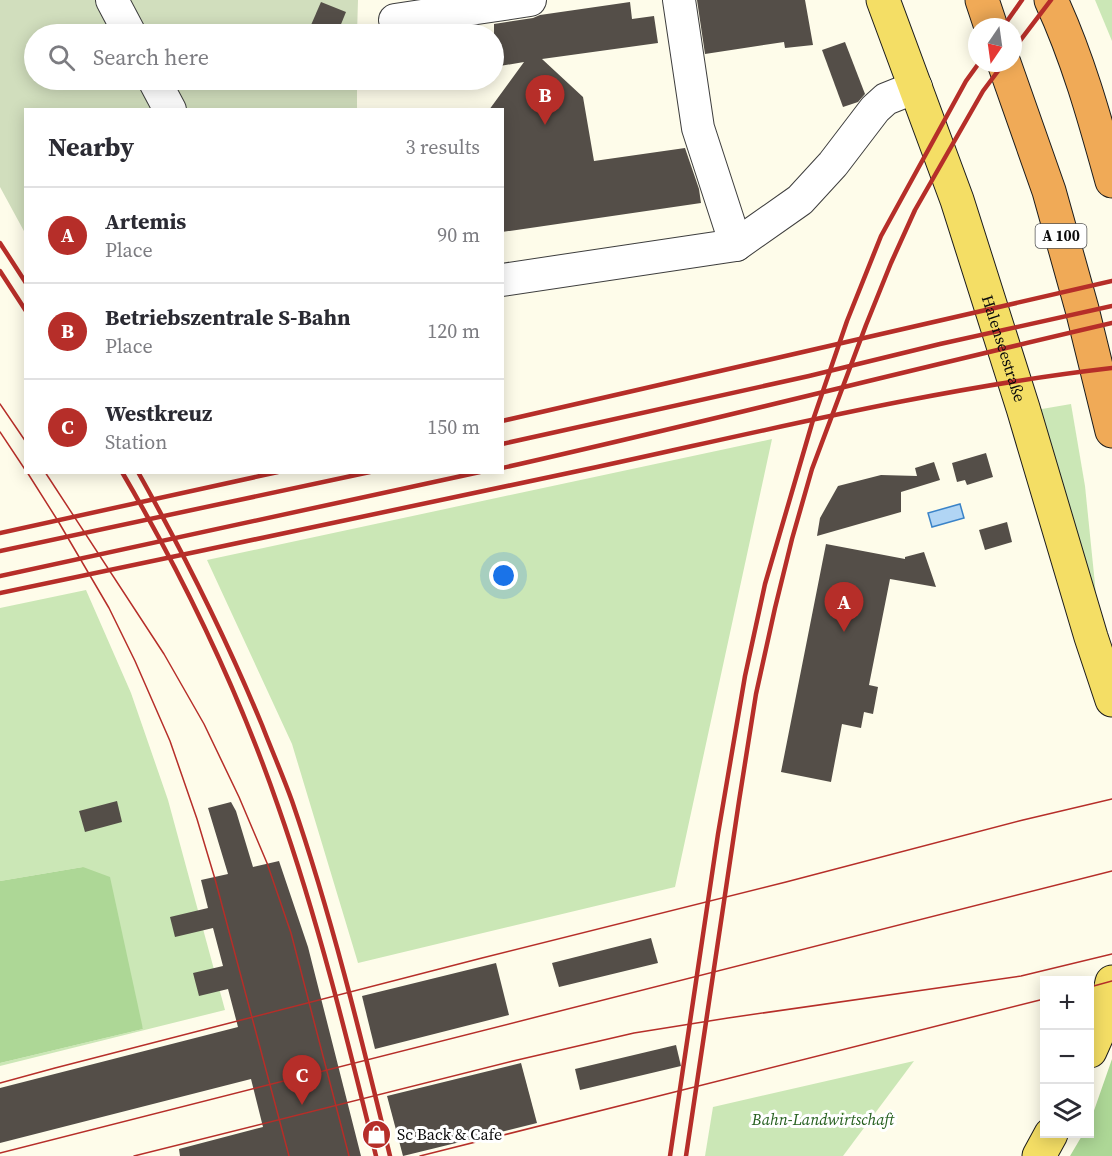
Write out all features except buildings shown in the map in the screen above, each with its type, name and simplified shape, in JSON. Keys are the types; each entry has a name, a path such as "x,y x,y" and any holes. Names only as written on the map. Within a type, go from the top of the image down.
{"highway":[{"path":"981,0 988,18"},
{"path":"1051,0 1060,18 1089,98 1112,181"},
{"name":"A 100","path":"1007,72 1048,191 1082,309 1110,422"}],"main road":[{"name":"Halenseestraße","path":"883,0 957,200 1112,700"},
{"path":"1094,1041 1103,1022 1112,982"},
{"path":"1039,1156 1048,1138"}],"lane":[{"path":"112,0 125,24"},
{"path":"395,20 530,0"},
{"path":"680,0 698,128 736,245"},
{"path":"504,280 736,245 800,200 886,99 916,87"},
{"path":"159,90 169,108"}],"green space":[{"path":"0,0 358,0 357,24 24,24 24,90 357,90 357,108 24,108 24,231 0,187"},
{"path":"1095,0 1112,0 1112,41"},
{"path":"1071,404 1085,486 1097,604 1036,410"},
{"path":"772,439 675,887 358,963 292,744 207,560"},
{"path":"86,590 131,693 168,800 225,1010 0,1066 0,1063 143,1029 83,867 0,881 0,608"},
{"path":"83,867 110,877 143,1029 0,1063 0,881"},
{"path":"1112,1059 1112,1156 1070,1156 1081,1138 1094,1138 1094,1111"},
{"name":"Bahn-Landwirtschaft","path":"914,1061 843,1156 705,1156 713,1107"}],"water":[{"path":"960,504 964,518 932,527 928,513"}],"tram line":[{"path":"0,404 24,439"},
{"path":"0,432 24,468"},
{"path":"28,474 109,608 170,741 215,879 289,1156"},
{"path":"46,474 164,654 204,724 239,797 267,863 291,933 349,1156"},
{"path":"0,1083 482,958 1112,799"},
{"path":"0,1153 1112,871"},
{"path":"134,1156 634,1033 1021,976 1112,954"},
{"path":"1094,986 1112,981"},
{"path":"420,1156 1040,1000"}],"railway":[{"path":"1009,18 1022,0"},
{"path":"1022,38 1051,0"},
{"path":"670,1156 718,834 745,676 765,584 813,420 847,321 881,236 972,72"},
{"path":"686,1156 756,694 792,539 812,469 866,325 915,210 983,91 997,72"},
{"path":"0,243 24,280"},
{"path":"0,271 24,308"},
{"path":"504,421 1112,281"},
{"path":"504,444 1112,306"},
{"path":"504,468 1112,323"},
{"path":"0,593 853,411 1047,376 1112,368"},
{"path":"123,474 167,553 208,635 245,720 278,806 319,936 376,1156"},
{"path":"139,474 219,628 262,725 292,801 333,933 390,1156"},
{"path":"0,533 269,474"},
{"path":"0,551 361,474"},
{"path":"0,576 471,474"}],"place":[{"name":"Betriebszentrale S-Bahn","path":"545,125"},
{"name":"Artemis","path":"844,632"},
{"name":"Westkreuz","path":"302,1105"},
{"name":"Sc Back & Cafe","path":"376,1134"}]}
